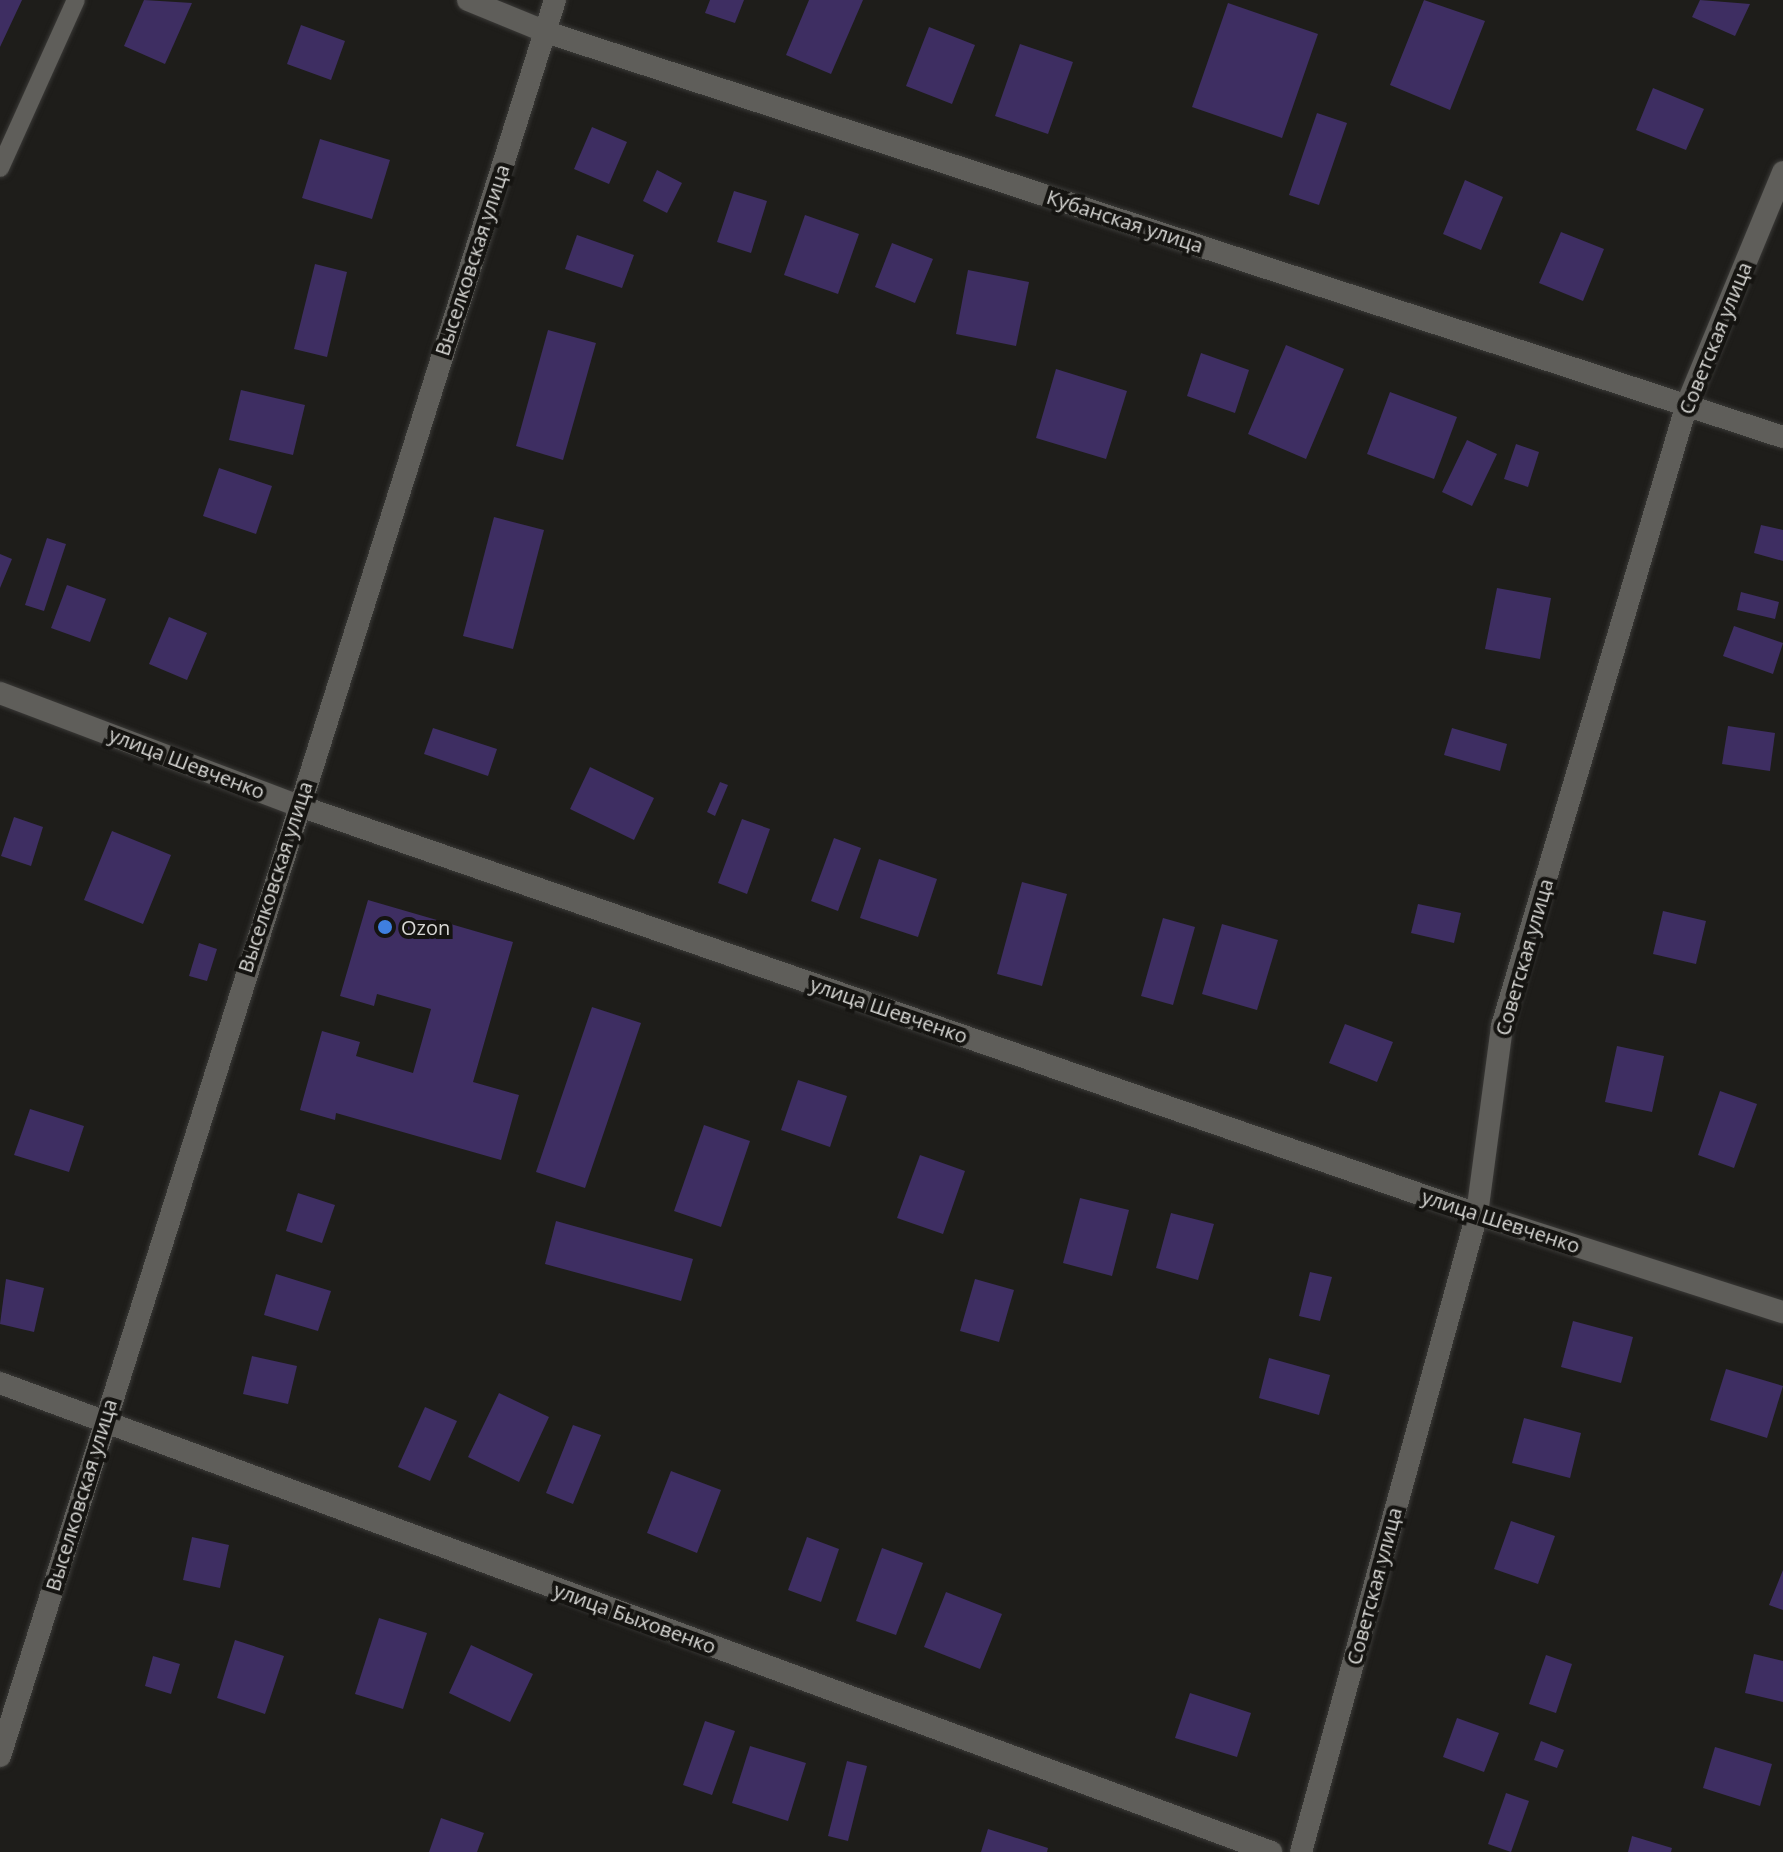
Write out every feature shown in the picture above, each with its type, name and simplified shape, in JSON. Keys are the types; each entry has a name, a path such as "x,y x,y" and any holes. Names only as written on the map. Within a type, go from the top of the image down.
{"street":[{"name":"Кубанская улица","path":"468,0 546,32 1783,437"},
{"name":"Выселковская улица","path":"0,1756 297,805 555,0"},
{"name":"Советская улица","path":"1301,1852 1477,1214 1502,1026 1687,404 1783,172"},
{"name":"улица Шевченко","path":"0,693 297,805 1477,1214 1783,1312"},
{"name":"улица Быховенко","path":"0,1383 1271,1852"}],"lane":[{"path":"0,168 76,0"}],"building":[{"path":"0,0 22,0 0,47"},
{"path":"144,0 192,3 165,64 124,46"},
{"path":"710,0 744,0 735,23 705,13"},
{"path":"809,0 863,0 831,74 786,55"},
{"path":"1424,0 1485,21 1450,110 1390,85"},
{"path":"1700,0 1750,4 1735,36 1692,17"},
{"path":"1228,3 1318,34 1282,138 1192,107"},
{"path":"301,25 345,41 331,80 287,64"},
{"path":"929,27 975,45 952,104 906,86"},
{"path":"1020,44 1073,62 1048,134 995,116"},
{"path":"1653,88 1704,109 1686,150 1636,130"},
{"path":"1317,113 1347,123 1319,205 1289,195"},
{"path":"592,127 627,142 609,184 574,169"},
{"path":"320,139 390,160 372,219 302,198"},
{"path":"657,170 682,183 667,213 643,201"},
{"path":"1465,180 1503,197 1481,250 1443,234"},
{"path":"734,191 767,201 751,253 717,242"},
{"path":"805,215 859,234 838,294 784,275"},
{"path":"1561,232 1604,249 1583,301 1539,283"},
{"path":"577,235 634,255 622,288 565,269"},
{"path":"892,243 933,259 915,303 875,287"},
{"path":"315,264 347,272 327,357 294,349"},
{"path":"968,270 1029,282 1016,346 956,334"},
{"path":"548,330 596,343 563,460 516,446"},
{"path":"1286,345 1344,369 1306,459 1248,434"},
{"path":"1201,353 1249,370 1235,413 1187,396"},
{"path":"1056,369 1127,391 1106,459 1036,438"},
{"path":"241,390 305,405 293,455 229,440"},
{"path":"1390,392 1457,417 1434,479 1367,454"},
{"path":"1467,440 1497,454 1472,506 1442,492"},
{"path":"1516,444 1539,452 1528,487 1504,479"},
{"path":"219,468 272,486 256,534 203,516"},
{"path":"494,517 544,530 513,649 463,636"},
{"path":"1761,525 1783,530 1783,561 1754,553"},
{"path":"47,538 66,544 44,611 25,605"},
{"path":"0,554 12,559 0,588"},
{"path":"67,585 106,599 90,642 51,628"},
{"path":"1497,588 1551,598 1540,659 1485,649"},
{"path":"1741,592 1779,602 1775,619 1737,610"},
{"path":"169,617 207,633 187,680 149,664"},
{"path":"1734,626 1783,643 1773,674 1723,656"},
{"path":"1728,726 1775,733 1770,771 1722,764"},
{"path":"433,728 497,749 488,776 424,754"},
{"path":"1452,728 1507,744 1500,771 1444,755"},
{"path":"590,767 654,798 634,840 570,809"},
{"path":"720,782 728,785 715,816 707,812"},
{"path":"14,817 43,827 31,866 1,856"},
{"path":"742,819 770,829 747,894 718,883"},
{"path":"112,831 171,855 143,924 84,900"},
{"path":"834,838 861,848 838,911 811,901"},
{"path":"879,859 937,879 918,937 860,918"},
{"path":"1022,882 1067,894 1042,986 997,974"},
{"path":"368,900 513,942 473,1082 519,1095 501,1160 336,1113 335,1120 300,1110 322,1031 360,1042 356,1056 413,1073 431,1009 377,994 374,1006 340,996"},
{"path":"1418,904 1461,913 1454,943 1411,933"},
{"path":"1663,911 1706,921 1696,964 1653,954"},
{"path":"1163,918 1195,927 1173,1005 1141,996"},
{"path":"1222,924 1278,940 1257,1010 1202,994"},
{"path":"199,943 217,949 207,981 189,976"},
{"path":"592,1007 641,1023 585,1188 536,1172"},
{"path":"1345,1024 1393,1042 1377,1082 1329,1063"},
{"path":"1617,1046 1664,1056 1652,1112 1605,1102"},
{"path":"798,1080 847,1096 830,1147 781,1130"},
{"path":"1720,1091 1757,1104 1734,1168 1698,1155"},
{"path":"30,1109 84,1126 69,1172 14,1155"},
{"path":"704,1125 750,1141 721,1227 674,1211"},
{"path":"920,1155 965,1171 943,1234 897,1218"},
{"path":"298,1193 335,1205 322,1243 286,1231"},
{"path":"1080,1198 1129,1210 1112,1276 1063,1263"},
{"path":"1171,1213 1214,1224 1198,1280 1156,1268"},
{"path":"556,1221 693,1259 681,1301 545,1264"},
{"path":"1310,1272 1332,1277 1320,1321 1299,1316"},
{"path":"276,1274 331,1291 318,1331 264,1315"},
{"path":"6,1279 44,1288 34,1332 0,1324"},
{"path":"975,1279 1014,1290 999,1342 960,1331"},
{"path":"1573,1321 1633,1337 1621,1383 1561,1367"},
{"path":"252,1356 297,1366 288,1404 243,1394"},
{"path":"1269,1358 1330,1375 1319,1415 1259,1398"},
{"path":"1726,1369 1783,1386 1767,1438 1710,1420"},
{"path":"499,1393 549,1417 519,1482 468,1457"},
{"path":"425,1407 457,1421 430,1481 398,1467"},
{"path":"1524,1418 1581,1433 1570,1478 1512,1463"},
{"path":"573,1425 601,1435 573,1504 546,1493"},
{"path":"671,1471 721,1490 697,1553 647,1533"},
{"path":"1511,1521 1555,1536 1538,1584 1494,1569"},
{"path":"192,1537 229,1545 220,1588 183,1580"},
{"path":"807,1537 839,1549 821,1602 788,1590"},
{"path":"882,1548 923,1563 896,1635 856,1621"},
{"path":"1783,1570 1783,1610 1769,1605"},
{"path":"946,1592 1002,1614 980,1669 924,1647"},
{"path":"379,1618 427,1633 403,1709 355,1694"},
{"path":"235,1640 284,1656 265,1714 217,1698"},
{"path":"471,1645 533,1674 510,1722 449,1693"},
{"path":"1754,1654 1783,1661 1783,1702 1745,1693"},
{"path":"1546,1655 1572,1664 1556,1713 1529,1704"},
{"path":"153,1656 180,1664 171,1694 145,1686"},
{"path":"1190,1693 1251,1713 1237,1757 1175,1738"},
{"path":"1457,1718 1499,1733 1484,1772 1443,1757"},
{"path":"705,1721 735,1731 712,1795 683,1785"},
{"path":"1541,1741 1564,1750 1557,1768 1534,1760"},
{"path":"750,1746 806,1763 788,1821 732,1803"},
{"path":"1715,1747 1772,1764 1760,1806 1703,1788"},
{"path":"847,1761 867,1766 848,1841 828,1836"},
{"path":"1506,1793 1529,1801 1511,1852 1488,1844"},
{"path":"441,1818 484,1833 477,1852 429,1852"},
{"path":"988,1829 1048,1848 1047,1852 981,1852"},
{"path":"1632,1836 1672,1848 1671,1852 1628,1852"}],"place":[{"name":"Ozon","path":"385,927"}]}
